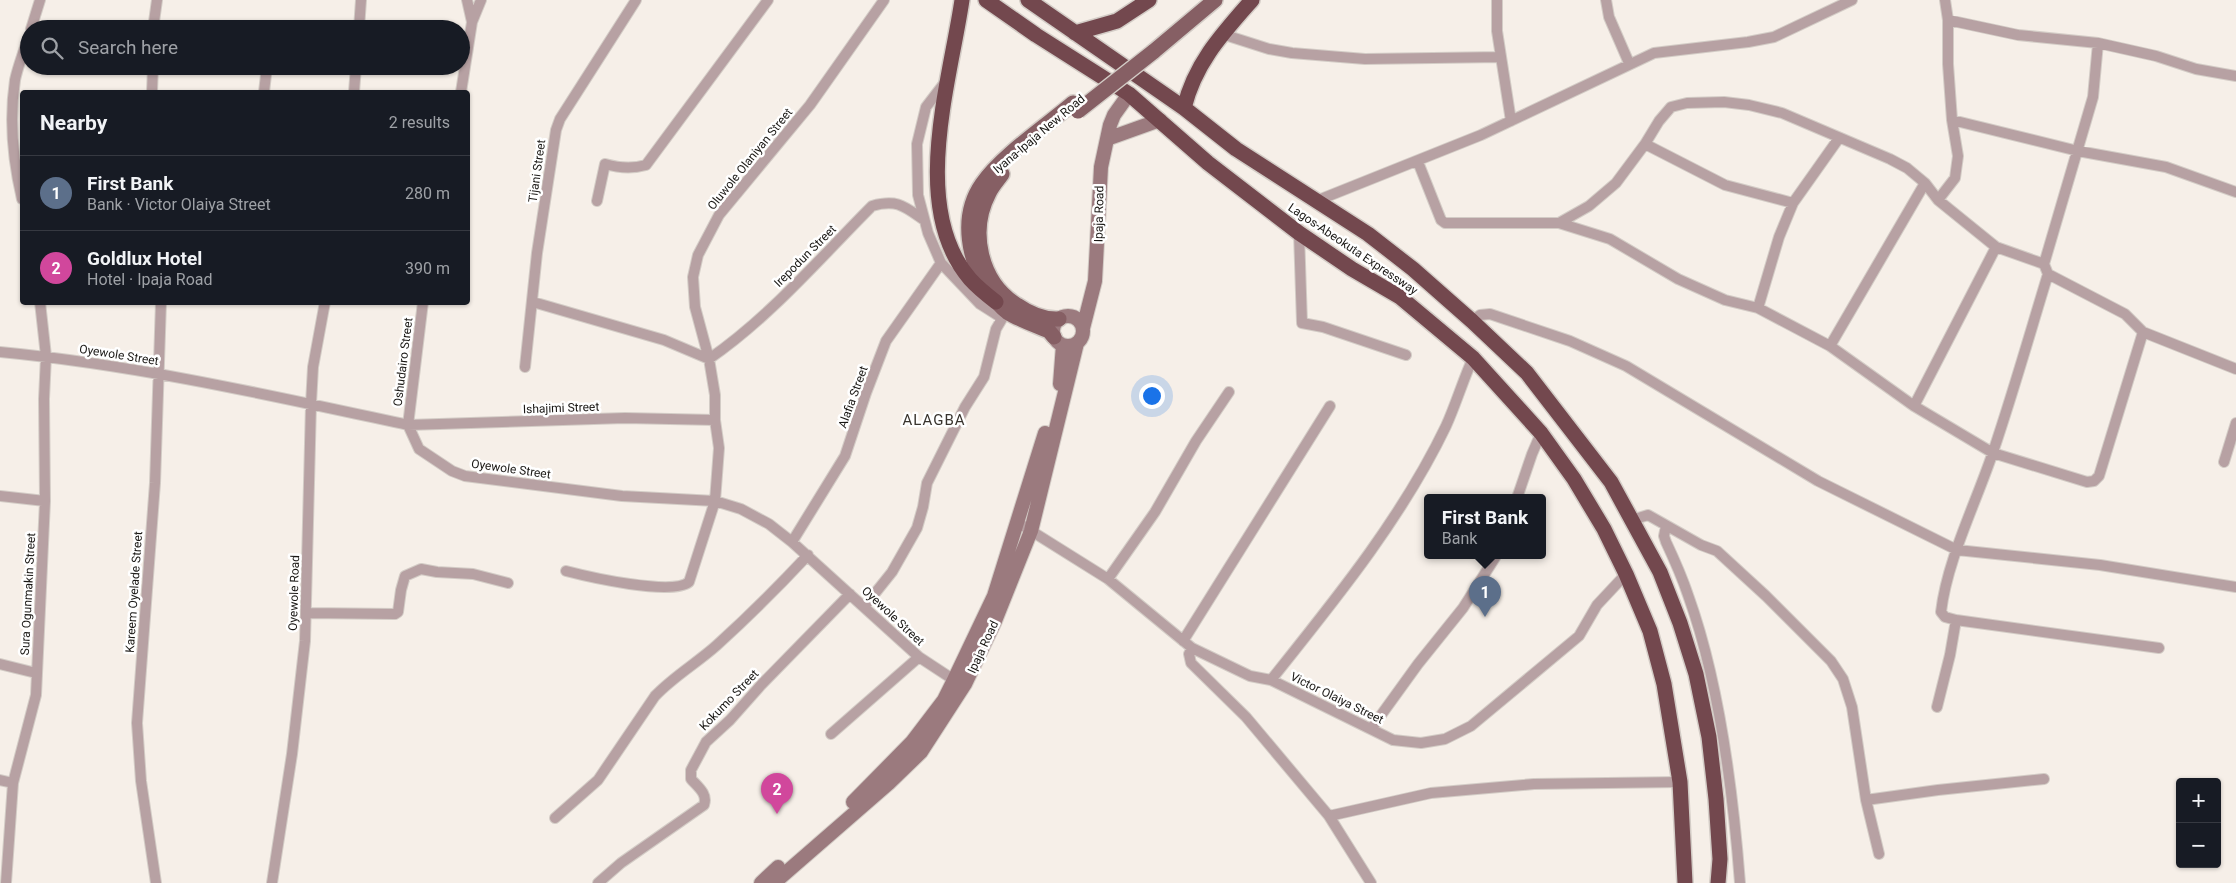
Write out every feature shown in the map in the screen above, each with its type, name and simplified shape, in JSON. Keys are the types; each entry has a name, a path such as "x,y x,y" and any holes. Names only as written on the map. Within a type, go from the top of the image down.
{"highway":[{"path":"962,0 947,80 937,160 939,188 944,226 954,254 970,279 1001,311"},
{"name":"Lagos-Abeokuta Expressway","path":"986,0 1036,35 1129,94 1208,163 1299,233 1352,269 1400,297 1472,358 1541,432 1604,529 1626,574 1650,631 1664,684 1680,782 1685,883"},
{"name":"Lagos-Abeokuta Expressway","path":"1028,0 1184,108 1236,149 1368,234 1472,321 1527,373 1611,482 1660,572 1680,623 1696,674 1708,737 1716,799 1720,859 1718,883"},
{"path":"1075,33 1117,21 1136,6 1148,0"},
{"path":"1184,108 1197,72 1211,48 1252,0"}],"main road":[{"name":"Iyana-Ipaja New Road","path":"1149,50 1203,0"},
{"name":"Iyana-Ipaja New Road","path":"1001,311 978,276 969,250 968,233 974,199 981,185 1004,160 1215,0"},
{"name":"Ipaja Road","path":"1065,342 1082,336 1082,328 1093,290 1098,251 1098,192 1107,139 1114,115 1129,94"},
{"name":"Iyana-Ipaja New Road","path":"1065,318 1048,320 1023,310 1008,300 990,278 983,261 979,247 979,228 989,193 1002,174 1076,107"},
{"path":"1107,139 1160,120"},
{"path":"1065,342 1054,325 1065,318 1093,290"},
{"path":"1001,311 1049,331 1065,342"},
{"path":"1065,318 1078,320 1082,328"},
{"name":"Ipaja Road","path":"760,883 882,775 932,717 954,680 994,596 1059,390 1065,342"},
{"name":"Ipaja Road","path":"774,883 889,783 921,752 951,708 969,675 995,621 1031,530 1065,342"}],"street":[{"path":"34,20 40,0"},
{"path":"154,20 157,0"},
{"path":"360,20 361,0"},
{"path":"467,0 472,22"},
{"path":"470,35 472,22 481,0"},
{"name":"Tijani Street","path":"525,367 537,253 556,130 565,111 636,0"},
{"path":"597,200 605,164 618,168 637,168 646,165 768,0"},
{"name":"Oluwole Olaniyan Street","path":"566,572 616,583 670,587 684,586 689,582 715,501 719,448 715,420 715,396 709,359 694,307 693,277 698,255 719,215 810,105 884,0"},
{"path":"1497,0 1498,30 1511,121"},
{"path":"1606,0 1609,17 1629,63"},
{"path":"1316,201 1418,162 1511,121 1629,63 1654,53 1748,42 1774,37 1852,0"},
{"path":"1938,200 1955,178 1958,156 1952,120 1948,64 1948,20 1945,0"},
{"path":"1948,20 2018,34 2098,43 2156,56 2196,69 2236,76"},
{"path":"1222,34 1269,50 1301,54 1365,58 1502,56"},
{"path":"2098,43 2095,84 2046,269 1993,453 1957,550 1942,599 1941,612 1945,617 1956,620 2159,648"},
{"path":"20,66 16,79 12,114 15,171 20,192"},
{"path":"152,90 153,75"},
{"path":"264,90 266,75"},
{"path":"354,90 355,75"},
{"path":"461,90 464,75"},
{"path":"864,607 892,572 914,535 924,508 927,483 965,407 984,377 1001,311 980,304 941,263 924,220 918,195 917,144 926,107 947,80"},
{"path":"1559,223 1602,197 1616,183 1645,144 1659,120 1670,108 1687,103 1724,102 1749,105 1791,117 1907,168 1925,183 1938,200 1996,247 2046,269 2124,314 2144,332 2236,369"},
{"path":"1952,120 2078,151 2166,167 2236,192"},
{"path":"1758,308 1779,237 1794,202 1839,138"},
{"path":"1645,144 1725,185 1794,202"},
{"path":"1418,162 1441,220 1445,223 1559,223 1610,238 1678,279 1725,300 1758,308 1830,346 1914,406 1993,453 2087,482 2094,481 2099,476 2144,332"},
{"path":"1830,346 1925,183"},
{"name":"Irepodun Street","path":"709,359 729,345 758,320 872,206 886,202 900,204 924,220"},
{"path":"1299,233 1302,323 1406,355"},
{"path":"1914,406 1996,247"},
{"name":"Alafia Street","path":"792,542 845,456 866,393 886,342 941,263"},
{"path":"533,302 664,340 709,359"},
{"name":"Sura Ogunmakin Street","path":"4,880 13,783 36,695 45,501 44,399 46,356 40,305"},
{"name":"Kareem Oyelade Street","path":"156,883 141,781 137,723 155,484 161,305"},
{"name":"Oyewole Road","path":"272,883 292,754 307,613 311,404 314,367 324,305"},
{"name":"Oshudairo Street","path":"408,426 423,305"},
{"path":"1472,321 1480,315 1490,314 1563,338 1608,357 1818,481 1957,550 2100,564 2236,588"},
{"name":"Oyewole Street","path":"0,352 46,356 158,374 311,404 408,426 419,449 452,471 465,476 622,496 715,501 754,515 792,542 919,657 954,680"},
{"path":"1271,680 1356,571 1414,485 1446,425 1472,358"},
{"path":"1108,579 1155,512 1196,441 1229,392"},
{"path":"1183,641 1330,406"},
{"name":"Ishajimi Street","path":"408,426 625,418 715,420"},
{"path":"2224,462 2236,423"},
{"path":"1518,494 1541,432"},
{"path":"0,496 45,501"},
{"path":"1632,520 1648,515 1701,545 1717,551 1766,596 1831,661 1843,679 1852,707 1866,800 1879,854"},
{"name":"Victor Olaiya Street","path":"1017,522 1108,579 1192,648 1250,676 1271,680 1393,740 1421,742 1445,739 1471,726 1579,636 1597,605 1626,574"},
{"path":"1666,526 1664,532 1666,542 1688,595 1710,667 1728,777 1740,883"},
{"path":"555,818 598,780 655,696 665,685 715,646 763,602 808,555"},
{"path":"1371,729 1418,664 1463,608 1494,559"},
{"path":"307,613 394,614 398,612 405,576 421,569 473,574 508,582"},
{"name":"Kokumo Street","path":"598,883 621,863 704,805 706,799 691,779 691,770 706,742 730,720 761,684 850,594"},
{"path":"1937,707 1950,655 1956,620"},
{"path":"1192,648 1189,654 1191,663 1246,717 1329,816 1372,883"},
{"path":"832,734 919,657"},
{"path":"0,664 36,673"},
{"path":"1866,800 2044,779"},
{"path":"0,780 13,783"},
{"path":"1329,816 1431,792 1534,784 1680,782"}],"place":[{"name":"First Bank","path":"1485,617"},
{"name":"Goldlux Hotel","path":"777,814"}],"district":[{"name":"ALAGBA","path":"934,420"}]}
